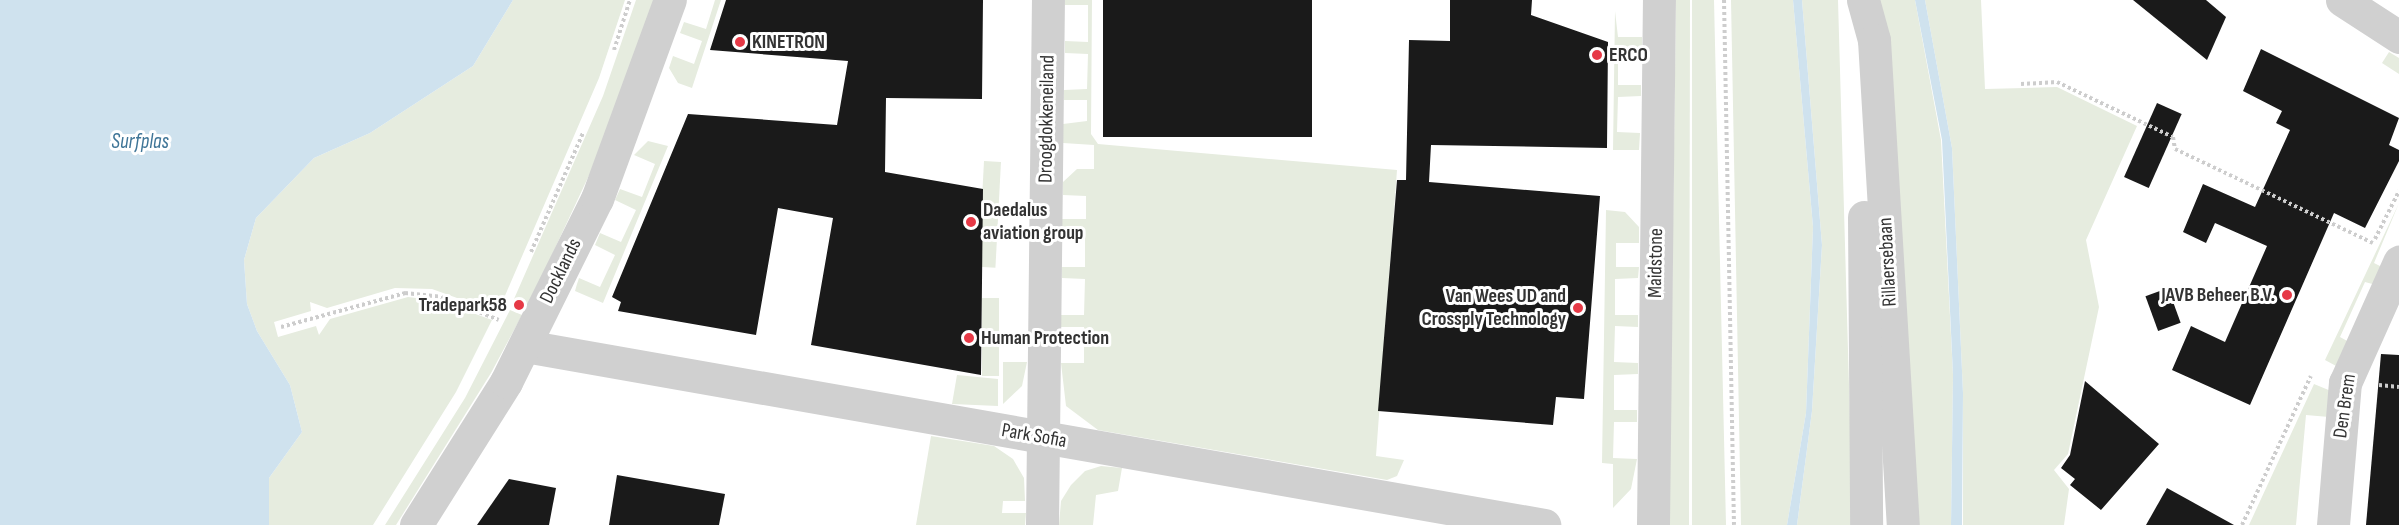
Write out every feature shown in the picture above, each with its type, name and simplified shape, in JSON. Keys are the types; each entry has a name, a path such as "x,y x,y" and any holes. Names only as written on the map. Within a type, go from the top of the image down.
{"street":[{"name":"Docklands","path":"416,525 525,346 597,199 670,0"},
{"name":"Droogdokkeneiland","path":"1042,525 1048,0"},
{"name":"Maidstone","path":"1653,525 1659,0"},
{"name":"Rillaersebaan","path":"1863,0 1858,40 1866,525"},
{"name":"Rillaersebaan","path":"1863,0 1874,40 1903,525"},
{"path":"2342,0 2399,37"},
{"name":"Den Brem","path":"2333,525 2345,383 2399,262"},
{"name":"Park Sofia","path":"525,346 1544,525"}],"path":[{"path":"611,58 630,0"},
{"path":"1724,0 1734,525"},
{"path":"2021,84 2057,82 2173,137 2175,149 2373,243"},
{"path":"526,264 588,122"},
{"path":"281,327 405,294 441,297 500,320"},
{"path":"494,330 504,312"}],"shaded area":[{"path":"513,0 625,0 599,78 504,298 496,312 432,289 395,288 327,308 310,302 311,311 274,322 278,337 316,326 319,335 330,319 408,297 440,301 492,320 456,392 373,525 269,525 269,478 302,432 290,385 257,331 247,304 244,260 256,218 314,158 370,133 473,66"},
{"path":"636,0 654,0 591,171 528,306 514,299 603,96"},
{"path":"715,0 721,0 692,88 678,83 669,68 673,56 694,64 702,41 680,33 684,22 706,29"},
{"path":"1065,0 1092,0 1091,134 1098,144 1397,170 1376,456 1404,460 1397,476 1387,480 1098,430 1066,406 1061,363 1084,363 1084,327 1061,327 1061,315 1084,315 1085,279 1062,278 1062,267 1085,267 1085,231 1062,230 1062,219 1086,219 1086,196 1063,195 1063,182 1077,169 1094,169 1094,145 1063,143 1063,124 1087,121 1087,100 1064,100 1064,90 1087,89 1088,54 1065,53 1065,41 1088,42 1088,5 1065,5"},
{"path":"1676,0 1690,0 1689,525 1669,525"},
{"path":"1692,0 1714,0 1726,525 1692,525"},
{"path":"1731,0 1793,0 1813,227 1806,413 1787,525 1741,525"},
{"path":"1802,0 1838,0 1853,525 1797,525 1812,411 1822,245"},
{"path":"1879,0 1915,0 1941,140 1953,375 1951,525 1911,525"},
{"path":"1925,0 1981,0 1985,89 2057,87 2137,126 2086,240 2099,307 2068,454 2054,470 2069,489 2064,525 1963,525 1963,393 1952,148"},
{"path":"1615,11 1618,37 1642,37 1642,49 1618,49 1618,85 1641,85 1641,96 1618,97 1617,132 1640,133 1639,150 1613,150"},
{"path":"2389,52 2399,58 2399,74 2382,63"},
{"path":"648,141 668,146 603,303 575,291 579,278 600,287 615,255 595,245 600,233 621,242 636,210 615,200 620,189 642,197 655,164 634,155"},
{"path":"984,161 1001,162 995,268 978,267"},
{"path":"2399,203 2374,263 2384,268 2376,285 2365,282 2340,337 2349,342 2338,367 2325,360"},
{"path":"1606,210 1625,212 1639,227 1639,243 1616,243 1616,267 1639,267 1638,278 1615,279 1615,315 1638,315 1638,327 1615,326 1614,362 1638,363 1638,374 1614,375 1614,410 1637,410 1637,422 1614,422 1613,458 1637,459 1631,489 1613,508 1613,464 1602,463"},
{"path":"982,298 999,298 999,376 982,376"},
{"path":"510,310 522,315 491,373 396,525 385,525 465,398"},
{"path":"1003,362 1027,362 1022,386 1003,404"},
{"path":"957,375 998,379 998,406 952,404"},
{"path":"2314,384 2331,391 2329,417 2306,415 2296,525 2249,525"},
{"path":"931,436 994,446 1013,459 1024,478 1025,501 1003,501 1002,513 1026,513 1025,525 916,525"},
{"path":"1101,466 1122,468 1118,491 1096,495 1093,525 1059,525 1061,501 1071,485 1085,471"}],"water":[{"name":"Surfplas","path":"0,0 513,0 473,66 370,133 314,158 256,218 244,260 247,304 257,331 290,385 302,432 269,478 269,525 0,525"},
{"path":"1793,0 1802,0 1822,245 1812,411 1797,525 1787,525 1806,413 1813,227"},
{"path":"1915,0 1925,0 1952,148 1963,393 1962,525 1951,525 1953,375 1942,140"}],"building":[{"path":"726,0 983,0 982,99 886,98 885,172 983,189 981,375 811,345 833,218 778,208 756,335 618,311 621,302 612,297 688,114 837,125 848,61 710,50"},
{"path":"1103,0 1312,0 1312,137 1103,137"},
{"path":"1450,0 1532,0 1531,15 1608,42 1607,148 1431,145 1429,182 1600,196 1584,399 1556,397 1553,425 1378,411 1397,180 1406,180 1409,40 1450,41"},
{"path":"2133,0 2206,0 2226,17 2207,60"},
{"path":"2261,49 2399,118 2389,145 2399,150 2399,161 2365,228 2334,213 2250,405 2172,370 2191,326 2225,342 2267,246 2215,223 2206,243 2183,232 2203,184 2255,207 2290,130 2276,123 2282,111 2243,91"},
{"path":"2157,103 2182,114 2149,188 2124,177"},
{"path":"2168,288 2181,323 2158,331 2145,296"},
{"path":"2381,354 2399,355 2399,525 2366,525"},
{"path":"2085,381 2159,444 2101,510 2070,485 2075,479 2061,468 2070,455"},
{"path":"617,475 725,494 719,525 609,525"},
{"path":"509,479 556,488 549,525 477,525"},
{"path":"2167,488 2234,525 2146,525"}],"place":[{"name":"KINETRON","path":"740,42"},
{"name":"ERCO","path":"1597,55"},
{"name":"Daedalus aviation group","path":"971,222"},
{"name":"JAVB Beheer B.V.","path":"2287,295"},
{"name":"Tradepark58","path":"519,305"},
{"name":"Van Wees UD and Crossply Technology","path":"1578,308"},
{"name":"Human Protection","path":"969,338"}]}
